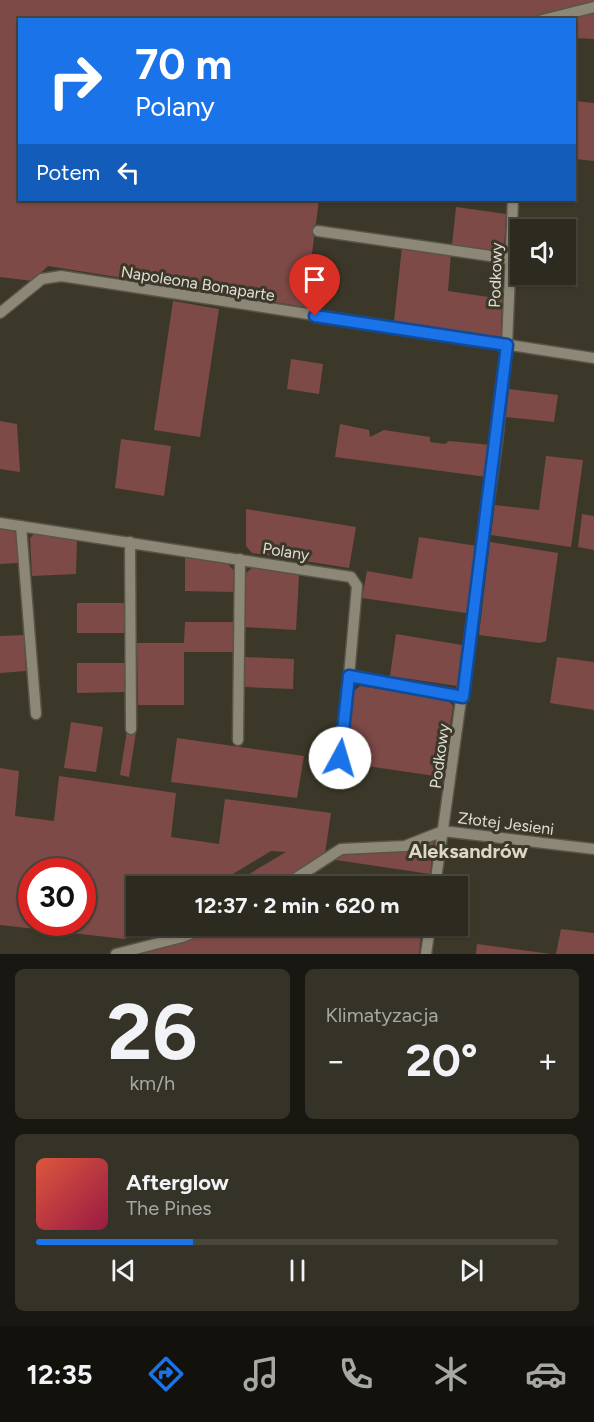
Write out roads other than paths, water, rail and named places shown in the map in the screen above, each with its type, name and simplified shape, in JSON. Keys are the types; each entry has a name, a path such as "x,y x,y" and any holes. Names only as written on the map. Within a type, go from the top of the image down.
{"street":[{"path":"550,18 594,7"},
{"name":"Podkowy","path":"512,219 513,201"},
{"path":"318,231 510,259"},
{"name":"Napoleona Bonaparte","path":"0,313 47,277 61,276 594,358"},
{"name":"Podkowy","path":"436,876 463,697 507,345 510,280"},
{"name":"Polany","path":"0,523 240,559 355,579 357,586 349,676"},
{"path":"21,526 36,714"},
{"path":"130,542 131,729"},
{"path":"238,740 240,559"},
{"path":"340,758 349,676 463,697"},
{"name":"Złotej Jesieni","path":"299,876 341,849 405,846 443,831 594,849"},
{"path":"116,954 185,936"},
{"path":"426,954 429,936"}],"district":[{"name":"Aleksandrów","path":"468,851"}]}
